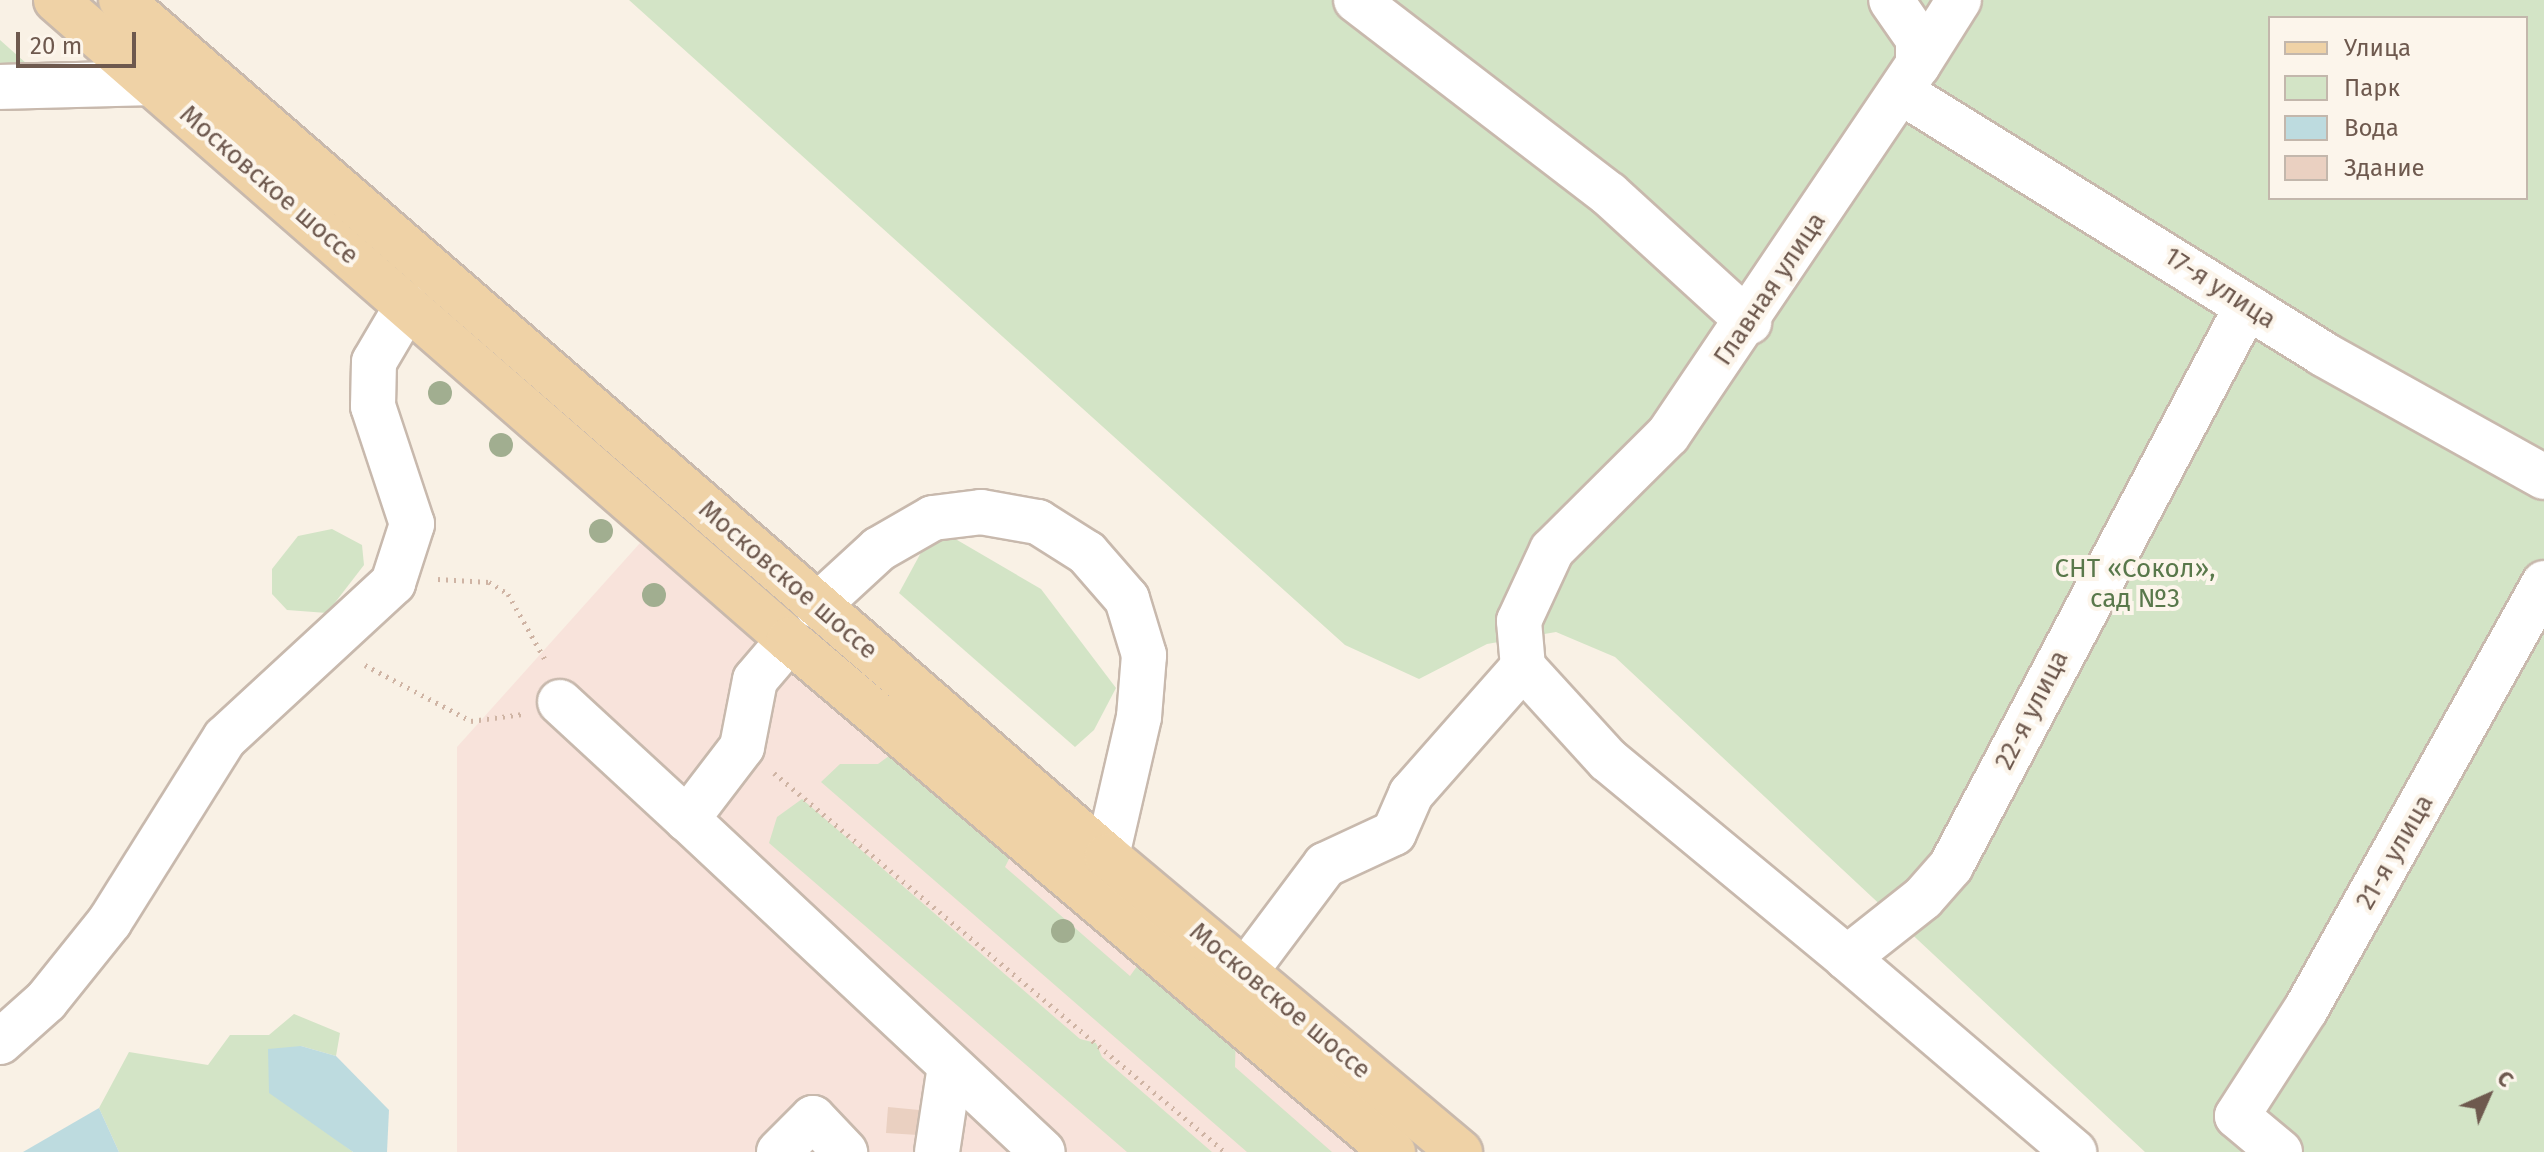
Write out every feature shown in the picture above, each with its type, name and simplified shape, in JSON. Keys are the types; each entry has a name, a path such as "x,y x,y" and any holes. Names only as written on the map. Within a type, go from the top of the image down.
{"main road":[{"name":"Московское шоссе","path":"56,0 789,640 1393,1152"},
{"name":"Московское шоссе","path":"121,0 1107,856 1460,1152"},
{"path":"789,640 817,606"}],"street":[{"path":"1356,0 1609,194 1749,322"},
{"path":"1891,0 1918,39 1909,79"},
{"name":"Главная улица","path":"1523,667 1519,621 1552,550 1668,435 1749,322 1959,0"},
{"name":"17-я улица","path":"1909,79 2247,306 2544,477"},
{"path":"0,87 152,83"},
{"path":"0,1042 46,1001 110,921 225,738 319,647 393,583 412,524 373,406 374,362 407,306"},
{"name":"22-я улица","path":"1847,958 1923,898 1951,866 2247,306"},
{"path":"817,606 879,549 933,518 981,512 1038,522 1087,553 1127,599 1144,655 1139,717 1107,856"},
{"name":"21-я улица","path":"2280,1152 2237,1116 2306,1009 2544,583"},
{"path":"687,819 742,747 755,680 789,640"},
{"path":"1245,972 1325,865 1394,833 1411,794 1523,667 1608,760 2074,1152"},
{"path":"546,699 687,819 1043,1152"},
{"path":"937,1152 950,1066"},
{"path":"779,1152 813,1118 845,1152"}],"path":[{"path":"319,647 355,658 471,721 546,699 515,605 489,582 393,583"},
{"path":"742,747 1225,1152"}],"shaded area":[{"path":"640,543 1359,1152 457,1152 457,747"}],"green space":[{"name":"СНТ «Сокол», сад №3","path":"629,0 2544,0 2544,1152 2145,1152 1615,657 1556,632 1487,644 1419,679 1345,645"},
{"path":"0,40 36,72 0,69"},
{"path":"332,529 362,545 364,565 327,613 287,610 272,594 272,569 298,536"},
{"path":"952,537 1041,589 1116,688 1094,730 1075,747 899,593 924,547"},
{"path":"897,750 1012,853 1005,867 1130,976 1140,962 1236,1032 1235,1067 1332,1152 1247,1152 821,782 840,764 878,764"},
{"path":"802,799 1080,1039 1096,1043 1102,1057 1212,1152 1127,1152 769,843 777,817"},
{"path":"294,1014 340,1033 336,1056 301,1046 284,1099 353,1152 119,1152 99,1108 129,1052 208,1065 230,1035 269,1035"}],"water":[{"path":"301,1046 336,1056 389,1110 387,1152 353,1152 269,1093 268,1049"},
{"path":"99,1108 119,1152 23,1152"}],"building":[{"path":"888,1107 919,1110 918,1135 886,1133"}]}
